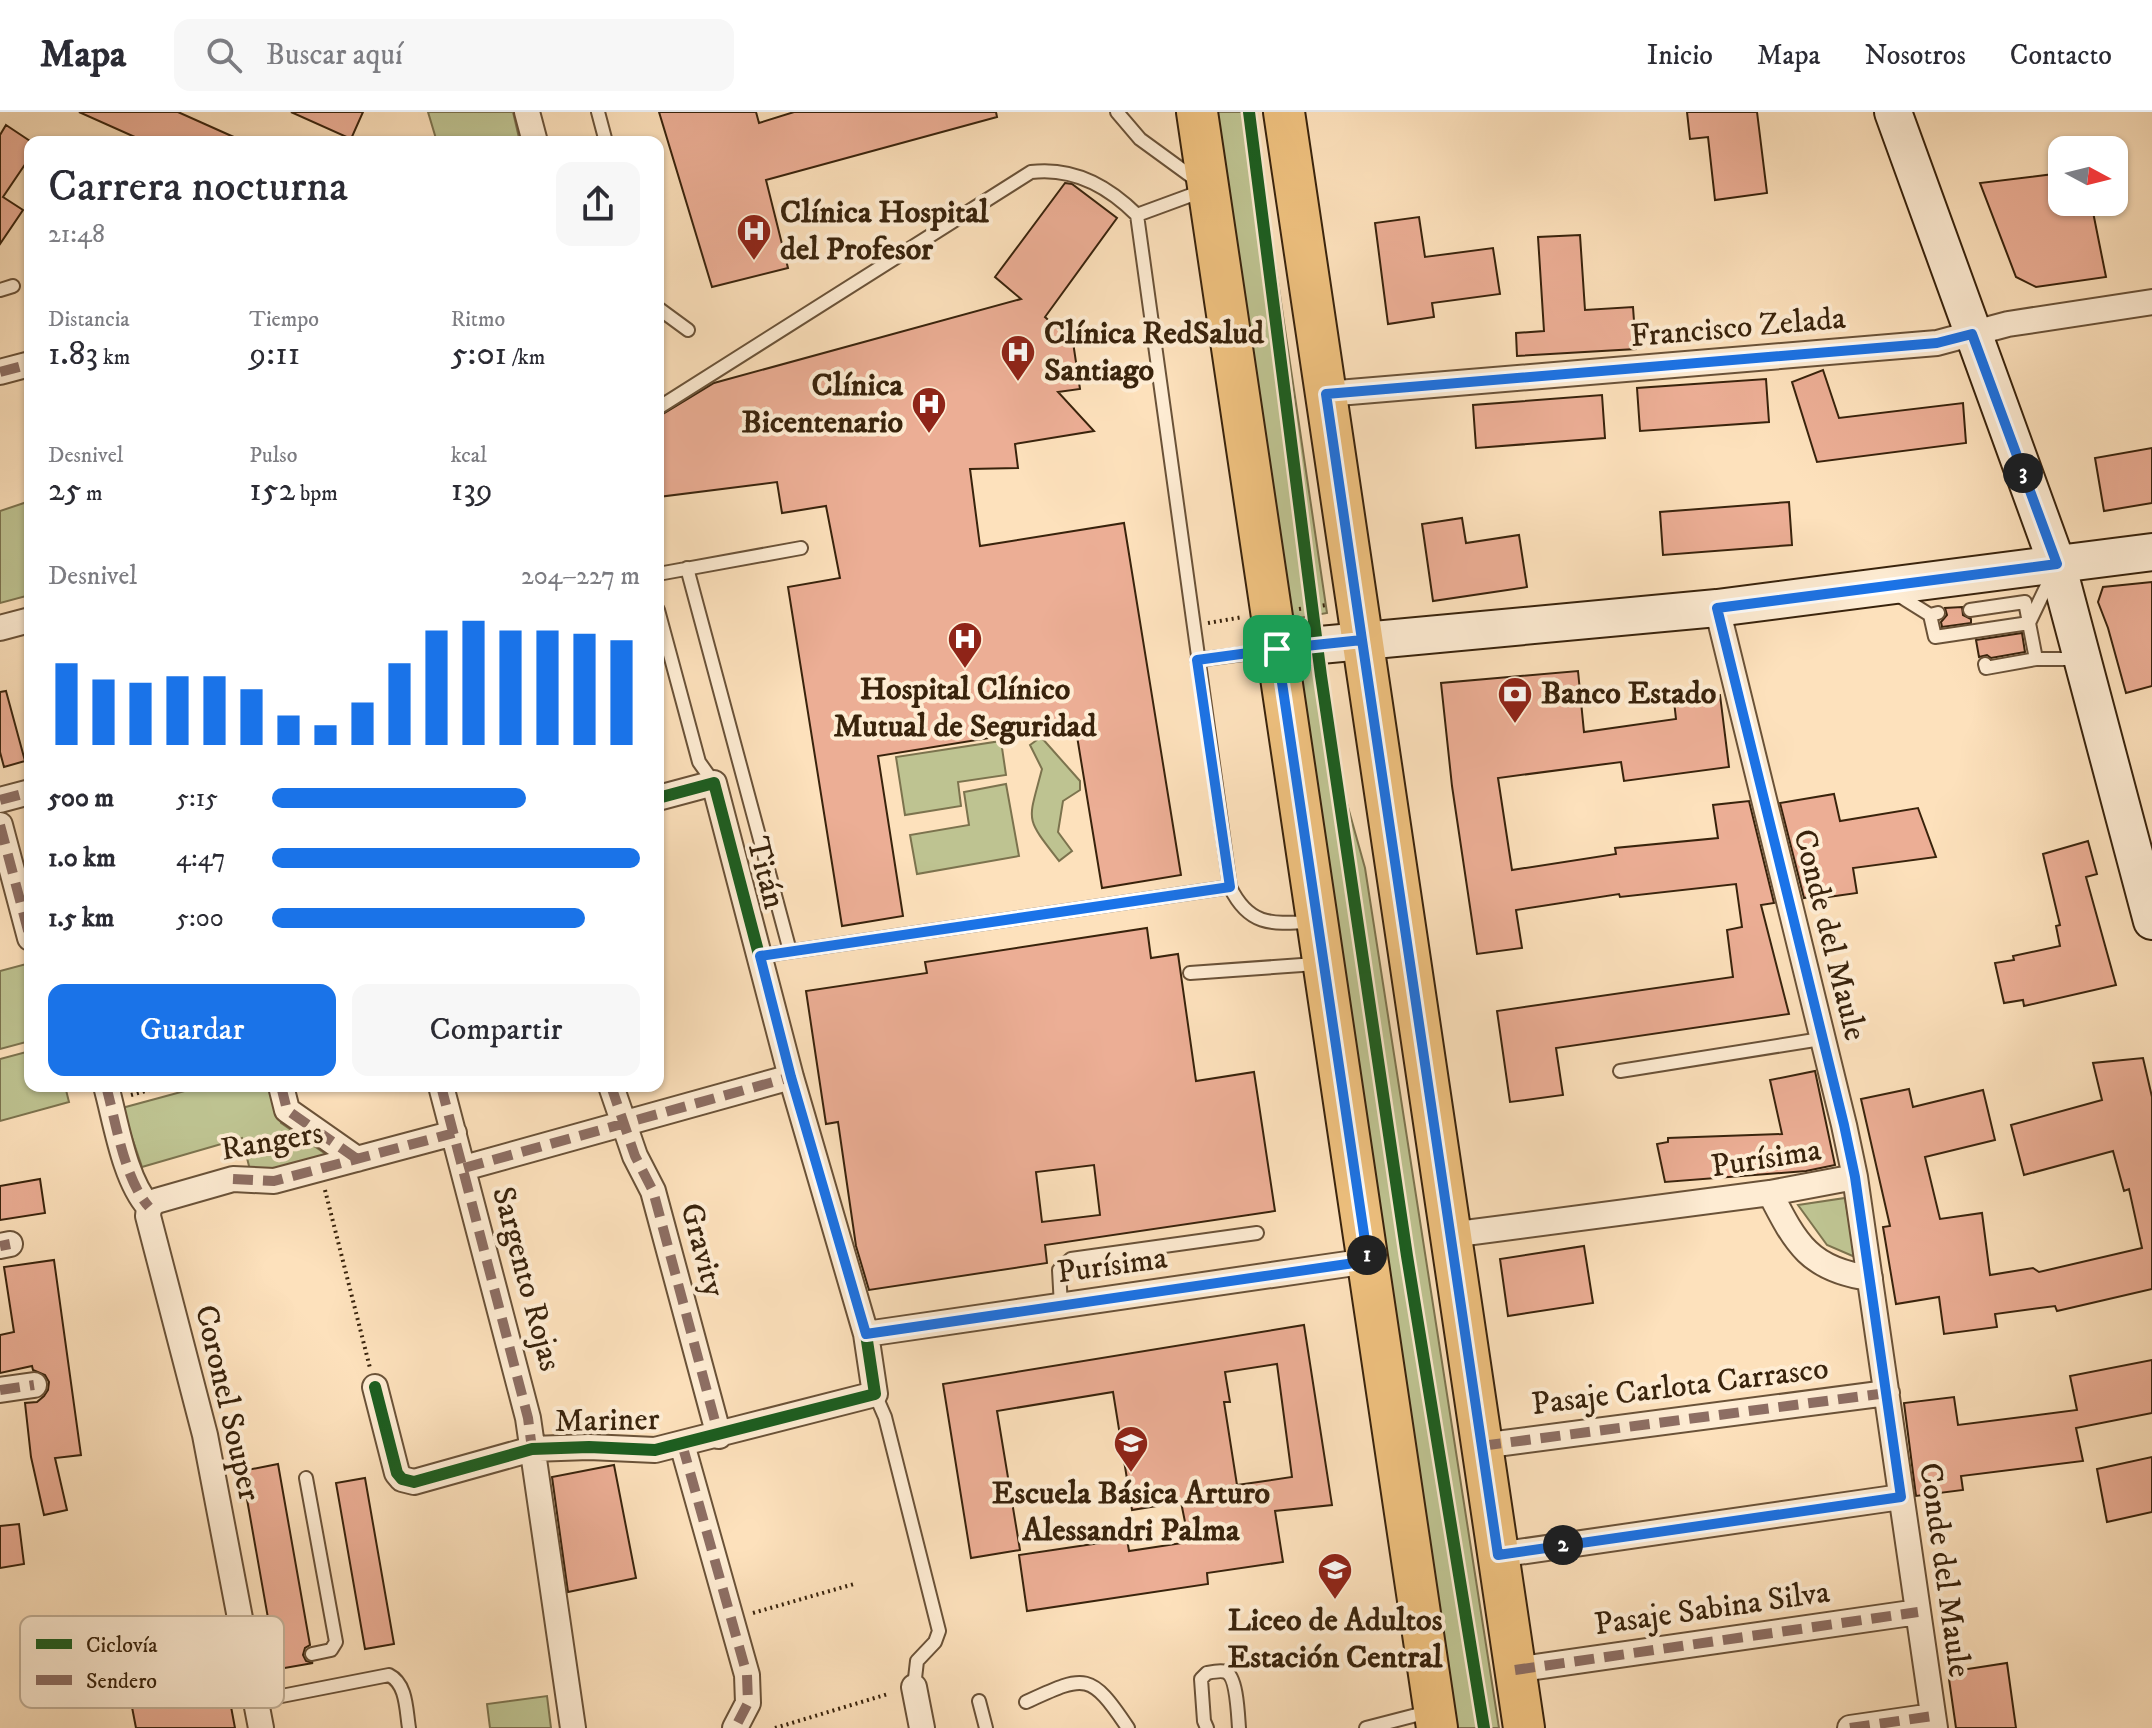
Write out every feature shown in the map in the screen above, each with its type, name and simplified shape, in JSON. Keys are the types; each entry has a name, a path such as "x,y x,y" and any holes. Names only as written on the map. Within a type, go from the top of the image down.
{"main road":[{"path":"1197,112 1436,1719"},
{"path":"1284,112 1524,1728"},
{"path":"1893,112 2057,564 2152,921"},
{"path":"1277,649 1717,608 1885,587 1982,597 2057,564 2152,552"}],"street":[{"path":"527,112 533,136"},
{"name":"Francisco Zelada","path":"1326,394 1937,343 2008,324 2152,302"},
{"path":"0,372 24,367"},
{"name":"Conde del Maule","path":"1717,608 1855,1177 1934,1722"},
{"path":"0,628 24,622"},
{"path":"664,796 714,783"},
{"name":"Titán","path":"714,783 791,1077 866,1334 875,1394"},
{"path":"0,800 24,794"},
{"path":"0,825 24,915"},
{"path":"464,1168 791,1077"},
{"path":"282,1092 287,1110 357,1159"},
{"name":"Sargento Rojas","path":"443,1092 528,1418 573,1728"},
{"name":"Gravity","path":"613,1092 622,1125 653,1191 719,1436"},
{"name":"Coronel Souper","path":"108,1093 131,1174 149,1207 148,1216 205,1435 240,1616"},
{"name":"Rangers","path":"149,1207 156,1201 233,1179 274,1181 454,1133"},
{"name":"Purísima","path":"1450,1235 1770,1193 1855,1177"},
{"path":"1770,1193 1789,1229 1817,1261 1846,1275 1870,1278"},
{"name":"Purísima","path":"866,1334 1368,1261"},
{"path":"0,1390 34,1385"},
{"name":"Mariner","path":"375,1387 394,1467 402,1479 414,1482 532,1449 589,1447 655,1450 875,1394"},
{"name":"Pasaje Carlota Carrasco","path":"1481,1446 1887,1393"},
{"path":"682,1444 749,1689 748,1703 735,1728"},
{"path":"1498,1555 1901,1497"},
{"name":"Pasaje Sabina Silva","path":"1515,1670 1918,1612"},
{"path":"914,1687 922,1728"},
{"name":"Coronel Souper","path":"257,1708 261,1728"},
{"path":"1850,1728 1934,1722"}],"lane":[{"path":"598,112 604,136"},
{"path":"1117,112 1140,139 1208,189"},
{"path":"664,404 1031,172 1052,169 1081,177 1120,198 1137,215 1230,887 1240,908 1257,918 1278,924 1317,922"},
{"path":"1137,215 1208,189"},
{"path":"0,290 13,286"},
{"path":"664,312 688,330"},
{"path":"664,573 801,548"},
{"path":"2029,623 2057,564"},
{"path":"687,568 790,951"},
{"path":"1885,587 1934,614 1935,637 1978,634 2029,623"},
{"path":"1978,634 1982,597 2025,602 2036,659"},
{"path":"664,632 699,762 714,783"},
{"path":"1197,660 1277,649"},
{"path":"1985,664 1986,668 2036,659 2080,659"},
{"path":"760,956 1230,887"},
{"path":"1190,973 1324,963"},
{"path":"1620,1071 1821,1039"},
{"path":"1061,1306 1059,1270 1071,1259 1257,1233"},
{"path":"875,1394 885,1417 939,1631 935,1642 917,1661 914,1687"},
{"path":"306,1478 336,1642 331,1650 312,1654"},
{"path":"1207,1728 1201,1679 1207,1673 1223,1671 1230,1675 1234,1685 1239,1728"},
{"path":"284,1696 389,1675 399,1681 402,1688 409,1728"},
{"path":"1026,1702 1070,1682 1089,1684 1108,1699 1128,1728"},
{"path":"979,1701 986,1728"},
{"path":"1366,1728 1436,1719"}],"path":[{"path":"1310,592 1317,645"},
{"path":"319,1169 375,1387"},
{"path":"731,1620 854,1584"},
{"path":"775,1728 888,1694"}],"green space":[{"path":"428,112 513,112 519,136 435,136"},
{"path":"1208,112 1243,112 1248,141 1266,201 1327,613 1288,620"},
{"path":"24,503 24,597 0,603 0,511"},
{"path":"1308,663 1320,665 1327,677 1346,800 1365,868 1499,1728 1447,1728 1298,672"},
{"path":"1041,737 1080,781 1080,790 1063,801 1058,832 1072,851 1059,861 1032,818 1042,769 1030,745"},
{"path":"1001,741 1006,775 958,782 961,806 905,815 896,757"},
{"path":"1006,784 1019,856 917,874 910,835 969,825 964,792"},
{"path":"24,965 24,1043 0,1049 0,971"},
{"path":"24,1053 24,1092 66,1092 69,1102 0,1121 0,1059"},
{"path":"181,1092 273,1092 281,1123 327,1155 251,1174 242,1138 142,1167 122,1108"},
{"path":"1845,1198 1855,1257 1827,1245 1798,1205"},
{"path":"547,1696 551,1728 490,1728 487,1704"}],"building":[{"path":"79,112 178,112 232,136 133,136"},
{"path":"291,112 363,112 352,136 344,136"},
{"path":"659,112 756,112 759,123 794,112 996,112 997,117 766,180 788,268 712,287"},
{"path":"1687,112 1757,112 1767,193 1715,200 1708,137 1690,139"},
{"path":"6,125 24,137 24,166 3,197 23,210 0,244 0,135"},
{"path":"2048,175 2048,216 2094,216 2106,277 2036,287 2016,277 1980,183"},
{"path":"1065,183 1072,184 1117,218 1045,317 1073,342 1080,389 1058,392 1094,431 1015,444 1018,468 970,469 980,546 1124,523 1181,875 1102,888 1075,724 878,756 903,916 842,926 788,587 840,578 826,506 782,513 777,482 664,496 664,413 714,383 1021,299 995,277"},
{"path":"1419,217 1425,257 1493,248 1500,294 1432,303 1434,317 1388,324 1375,223"},
{"path":"1580,235 1585,310 1633,307 1636,349 1517,356 1516,333 1544,331 1538,237"},
{"path":"1823,370 1839,418 1963,403 1966,443 1817,462 1792,382"},
{"path":"1766,379 1769,422 1640,431 1637,388"},
{"path":"1602,395 1605,438 1476,448 1473,405"},
{"path":"2152,448 2152,503 2104,511 2095,458"},
{"path":"1789,502 1792,545 1663,555 1660,512"},
{"path":"1462,518 1466,543 1519,535 1527,587 1433,601 1422,524"},
{"path":"2152,582 2152,686 2126,693 2098,602 2103,587"},
{"path":"1962,607 1963,615 1971,619 1971,623 1942,627 1941,622 1947,615 1945,608"},
{"path":"2022,633 2025,652 1979,657 1976,640"},
{"path":"1578,671 1584,732 1676,719 1674,701 1720,695 1729,767 1624,781 1621,762 1498,778 1512,870 1616,854 1615,848 1718,838 1713,805 1749,801 1774,903 1761,905 1789,1014 1556,1048 1563,1095 1510,1102 1497,1011 1733,977 1727,930 1742,927 1736,884 1620,897 1619,894 1516,910 1522,948 1477,954 1452,786 1441,683"},
{"path":"6,691 24,757 24,761 4,767 0,752 0,692"},
{"path":"1834,794 1840,821 1918,808 1936,857 1853,868 1857,893 1804,898 1780,803"},
{"path":"2088,841 2097,874 2086,877 2116,985 2024,1006 2023,1000 2004,1003 1995,963 2060,946 2056,926 2060,925 2043,854"},
{"path":"1147,928 1151,958 1178,954 1196,1081 1254,1072 1275,1211 1045,1245 1047,1263 869,1290 856,1246 838,1122 826,1124 806,991 927,973 925,962","holes":["1094,1165 1100,1215 1042,1222 1036,1172"]},
{"path":"2143,1058 2152,1097 2152,1289 2057,1311 2055,1306 1995,1314 1997,1327 1944,1334 1939,1297 1896,1304 1883,1227 1890,1226 1861,1099 1909,1089 1913,1107 1983,1090 1995,1140 1925,1157 1940,1219 1982,1213 1990,1275 2033,1268 2039,1272 2142,1248 2129,1189 2124,1191 2113,1151 2024,1175 2011,1125 2102,1100 2093,1063"},
{"path":"1815,1071 1835,1165 1806,1171 1665,1182 1657,1144 1668,1142 1668,1138 1782,1134 1770,1080"},
{"path":"40,1179 45,1213 0,1220 0,1186"},
{"path":"1584,1246 1593,1303 1508,1316 1500,1259"},
{"path":"54,1260 81,1455 55,1458 67,1510 44,1515 31,1457 25,1403 37,1402 44,1396 49,1382 32,1366 0,1373 0,1335 14,1332 4,1267"},
{"path":"1304,1325 1332,1505 1275,1511 1283,1562 1207,1573 1208,1584 1027,1611 1019,1555 1127,1539 1129,1551 1189,1542 1181,1502 1132,1510 1113,1392 997,1411 1020,1550 971,1558 943,1384","holes":["1277,1364 1292,1477 1237,1485 1224,1402 1230,1402 1225,1372"]},
{"path":"2152,1360 2152,1413 2076,1428 2083,1461 1961,1476 1963,1490 1916,1496 1904,1403 1954,1397 1958,1425 2077,1410 2070,1376"},
{"path":"2152,1457 2152,1512 2107,1522 2097,1469"},
{"path":"278,1464 310,1645 303,1655 306,1661 313,1663 284,1668 284,1616 268,1616 242,1471"},
{"path":"614,1465 636,1578 568,1592 552,1477"},
{"path":"365,1478 394,1644 365,1649 336,1483"},
{"path":"19,1524 24,1564 0,1568 0,1526"},
{"path":"2007,1663 2016,1728 1956,1728 1948,1672"},
{"path":"132,1708 231,1708 235,1728 136,1728"}],"marked path":[{"path":"0,372 24,366"},
{"path":"0,800 24,794"},
{"path":"0,825 24,915"},
{"path":"464,1168 791,1077"},
{"path":"107,1092 127,1166 149,1207"},
{"path":"282,1092 287,1110 357,1159"},
{"path":"443,1092 528,1418 532,1449"},
{"path":"613,1092 635,1156 653,1191 719,1436"},
{"path":"233,1179 274,1181 454,1133"},
{"path":"0,1246 10,1244"},
{"path":"0,1390 34,1385"},
{"path":"1481,1446 1887,1393"},
{"path":"682,1444 747,1675 748,1703 735,1728"},
{"path":"1498,1555 1901,1497"},
{"path":"1515,1670 1918,1612"},
{"path":"1850,1728 1933,1716"}],"cycle path":[{"path":"1249,112 1321,676 1407,1256 1484,1728"},
{"path":"375,1387 397,1473 402,1479 414,1482 532,1449 589,1447 655,1450 875,1394 866,1334 791,1077 714,783 664,796"}],"place":[{"name":"Clínica Hospital del Profesor","path":"754,262"},
{"name":"Clínica RedSalud Santiago","path":"1018,383"},
{"name":"Clínica Bicentenario","path":"929,435"},
{"name":"Hospital Clínico Mutual de Seguridad","path":"965,670"},
{"name":"Banco Estado","path":"1515,725"},
{"name":"Escuela Básica Arturo Alessandri Palma","path":"1131,1474"},
{"name":"Liceo de Adultos Estación Central","path":"1335,1601"}],"route":[{"path":"1277,649 1197,660 1230,887 760,956 791,1077 866,1334 1368,1261 1277,649 1362,640 1498,1555 1901,1497 1855,1177 1717,608 2057,564 1972,334 1937,343 1326,394 1362,640 1317,645 1277,649"}]}
